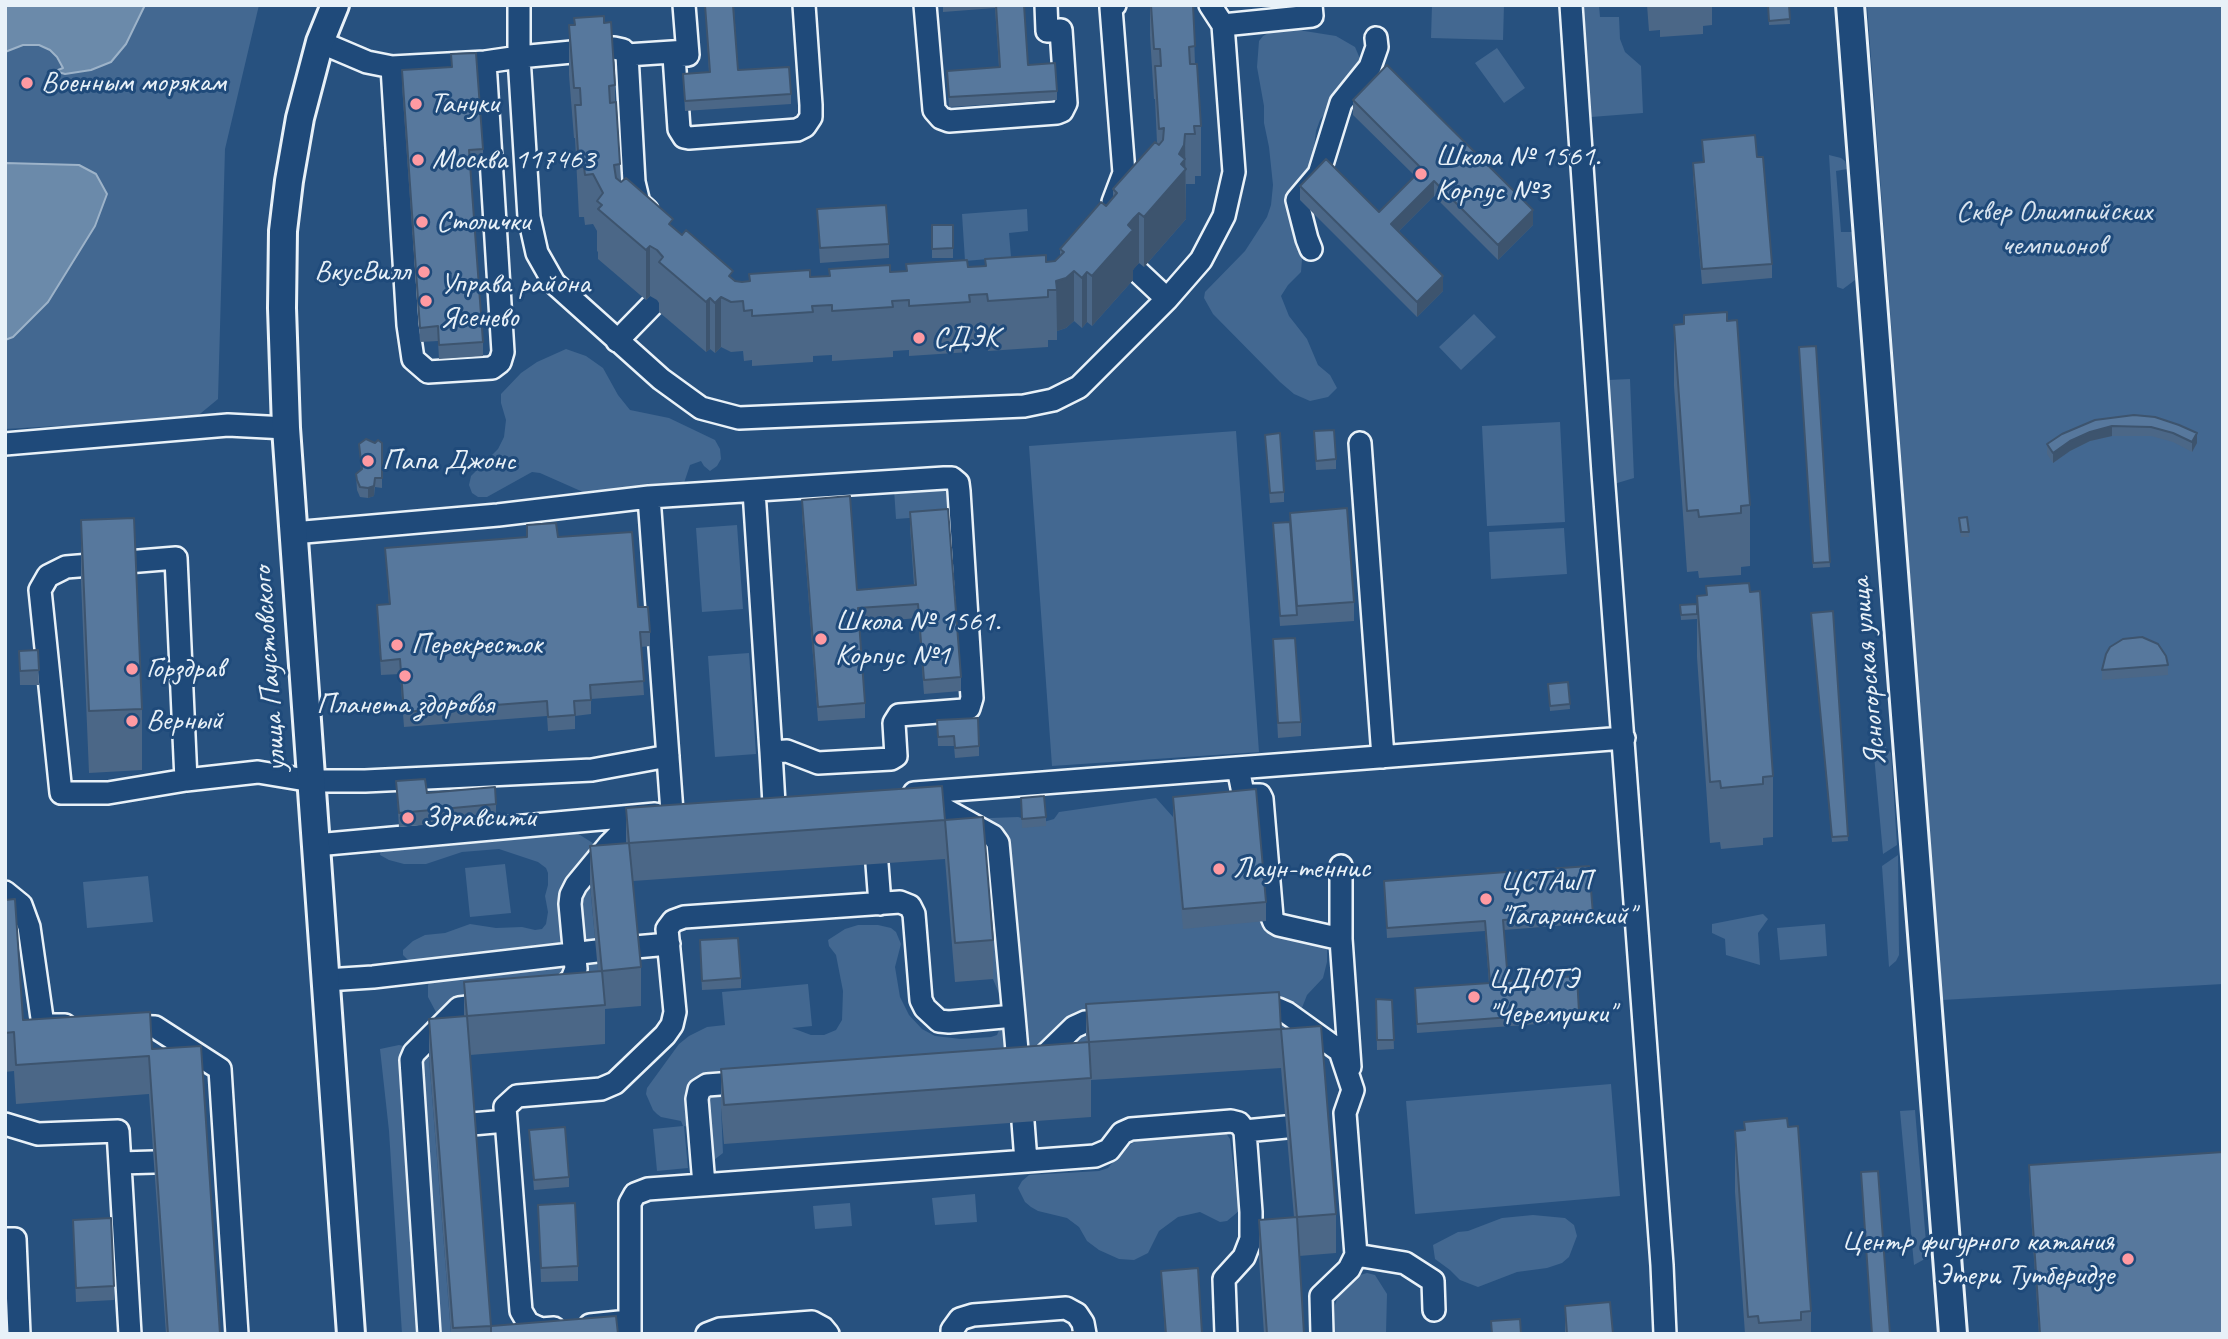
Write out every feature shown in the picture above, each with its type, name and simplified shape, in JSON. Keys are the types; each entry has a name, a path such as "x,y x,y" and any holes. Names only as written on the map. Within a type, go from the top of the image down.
{"main road":[{"name":"улица Паустовского","path":"335,5 320,42 300,118 284,231 282,307 293,533 352,1334"},
{"name":"Ясногорская улица","path":"1850,5 1953,1334"}],"lane":[{"path":"519,5 519,58 529,217 537,253 554,283 660,379 701,408 739,418 1024,406 1053,400 1079,387 1167,299 1201,260 1224,216 1234,172 1223,25 1210,5"},
{"path":"684,5 688,55 674,56 679,129 684,137 797,130 805,126 811,117 804,5"},
{"path":"925,5 934,110 941,118 949,121 1062,111 1066,103 1061,30 1047,31 1052,6"},
{"path":"1104,219 1125,173 1111,8 1115,5"},
{"path":"1223,25 1312,16 1311,5"},
{"path":"1571,5 1665,1334"},
{"path":"1311,249 1297,200 1319,174 1341,103 1370,67 1377,47 1376,38"},
{"path":"320,42 367,62 392,66 485,62 614,48 623,50 627,55 634,182 639,203 658,220"},
{"path":"627,55 687,51"},
{"path":"392,66 408,325 413,359 428,372 492,368 500,362 503,352 485,62"},
{"path":"1135,268 1167,299"},
{"path":"617,341 657,300"},
{"path":"5,444 228,425 286,428"},
{"path":"1360,443 1383,757"},
{"path":"293,533 486,516 649,497 952,478 958,483 959,491 972,698 969,708 899,715 894,723 896,754 891,759 818,764 788,751 771,752"},
{"path":"748,806 777,812 754,491"},
{"path":"649,497 668,756 684,817"},
{"path":"186,780 176,558 66,567 48,576 40,590 61,793 108,793 258,772 312,781 365,781 592,770 668,756"},
{"path":"1019,1086 1011,1063 1014,1016 998,843 992,836 946,810 897,804 1238,768 1624,738"},
{"path":"1238,768 1243,793 1259,795 1262,799 1274,922 1341,939"},
{"path":"316,845 684,817"},
{"path":"543,1000 564,989 572,979 576,969 571,895 608,845 619,835 684,817"},
{"path":"877,864 880,904"},
{"path":"1322,1334 1321,1297 1349,1269 1356,1255 1335,1123 1345,1114 1353,1090 1341,939 1341,866"},
{"path":"5,892 21,905 29,927 43,1025 80,1026"},
{"path":"1014,1016 949,1022 939,1021 932,1015 921,1000 914,914 910,906 900,902 673,921 667,929 675,1012 672,1025 665,1035 615,1083 601,1089 517,1096 505,1107 521,1311 528,1323 541,1329 630,1327 630,1203 635,1194 648,1189 1103,1154 1122,1133 1141,1126 1231,1121 1239,1122 1245,1131 1251,1239 1244,1257 1224,1279 1226,1334"},
{"path":"635,947 669,944"},
{"path":"326,980 597,951"},
{"path":"429,1334 425,1127 410,1066 414,1053 459,1009 466,1006 517,1002"},
{"path":"1230,1013 1278,1009 1287,1013 1340,1051 1352,1086"},
{"path":"1011,1063 1040,1060 1066,1033 1085,1022 1138,1019"},
{"path":"105,1026 155,1027 220,1069 216,1162 237,1334"},
{"path":"704,1185 697,1099 699,1090 707,1086 761,1082"},
{"path":"472,1124 506,1121"},
{"path":"1023,1122 1026,1161"},
{"path":"5,1124 38,1134 118,1131 130,1334"},
{"path":"1245,1131 1286,1127"},
{"path":"120,1163 154,1162"},
{"path":"5,1239 15,1239 19,1334"},
{"path":"1356,1255 1405,1263 1433,1281 1434,1310"},
{"path":"952,1334 960,1319 974,1315 1066,1308 1077,1314 1083,1323 1085,1334"},
{"path":"707,1334 720,1329 813,1322 828,1334"}],"green space":[{"path":"5,5 259,5 225,149 218,399 195,418 5,429"},
{"path":"1432,5 1504,5 1503,40 1431,38"},
{"path":"1581,5 1599,5 1600,17 1619,17 1620,39 1625,52 1641,66 1643,113 1591,117"},
{"name":"Сквер Олимпийских чемпионов","path":"1867,5 2223,5 2223,984 1942,1000"},
{"path":"1276,29 1336,36 1355,47 1361,61 1361,67 1320,120 1316,131 1309,170 1301,272 1281,296 1289,316 1307,339 1318,365 1330,375 1337,388 1328,397 1310,401 1294,394 1280,382 1213,314 1204,298 1205,292 1245,251 1267,217 1271,205 1273,185 1257,67 1259,41"},
{"path":"1497,48 1525,88 1504,103 1475,63"},
{"path":"1829,155 1845,161 1847,169 1836,171 1841,232 1852,232 1855,280 1843,289 1837,287"},
{"path":"1027,209 1028,231 1009,233 1011,257 965,261 962,214"},
{"path":"1474,314 1496,337 1461,370 1439,347"},
{"path":"566,349 586,356 603,368 630,410 669,418 715,440 721,459 717,466 710,471 701,461 690,465 684,483 675,490 592,496 532,472 487,497 478,497 472,493 469,485 471,476 498,449 504,437 506,420 501,394 521,373 537,362"},
{"path":"1630,379 1634,478 1614,484 1608,380"},
{"path":"1560,422 1565,522 1487,526 1482,426"},
{"path":"1236,431 1259,752 1052,766 1029,446"},
{"path":"948,485 950,515 896,519 894,489"},
{"path":"737,525 743,609 702,612 696,528"},
{"path":"1564,528 1567,574 1491,579 1489,532"},
{"path":"749,653 756,754 715,757 708,656"},
{"path":"1873,744 1883,744 1891,753 1897,845 1883,854"},
{"path":"1156,798 1266,921 1327,944 1327,962 1323,978 1307,995 1298,1018 1290,1027 721,1108 723,1153 714,1160 709,1160 688,1127 684,1126 688,1168 657,1171 653,1129 683,1126 681,1121 661,1117 653,1110 646,1094 647,1088 679,1044 707,1027 725,1025 722,992 808,984 812,1026 792,1028 811,1035 824,1035 836,1030 842,1020 843,991 836,955 828,940 845,929 858,925 878,925 896,932 901,944 895,967 900,997 909,1015 922,1029 935,1036 961,1039 997,1035 1004,1019 1003,1003 993,979 983,857 945,859 942,825 937,820 1018,817 1040,823 1054,819 1059,812"},
{"path":"570,831 599,847 590,886 602,1010 438,1016 428,997 431,980 416,963 403,955 403,950 425,935 445,933 470,924 496,928 542,929 546,924 548,912 545,896 548,873 538,862 499,849 462,852 426,864 404,864 380,855 381,849"},
{"path":"1898,855 1899,955 1889,967 1882,866"},
{"path":"505,864 511,913 470,917 465,868"},
{"path":"148,876 153,922 87,928 83,882"},
{"path":"1763,914 1768,919 1758,933 1760,965 1726,955 1725,939 1712,933 1712,924"},
{"path":"1825,924 1827,956 1780,960 1777,928"},
{"path":"399,1045 418,1049 429,1058 451,1334 402,1334 389,1131 380,1049"},
{"path":"1611,1084 1620,1196 1415,1214 1406,1101"},
{"path":"1915,1110 1927,1254 1914,1265 1900,1111"},
{"path":"1217,1130 1226,1133 1230,1139 1239,1211 1227,1221 1220,1222 1200,1212 1178,1217 1159,1231 1148,1253 1134,1260 1119,1259 1099,1250 1087,1241 1079,1227 1067,1218 1031,1207 1025,1202 1018,1188 1029,1175 1099,1171 1108,1168 1125,1148 1141,1138"},
{"path":"975,1194 977,1222 935,1225 932,1198"},
{"path":"850,1203 852,1226 815,1229 813,1206"},
{"path":"1533,1215 1565,1218 1574,1225 1577,1236 1569,1257 1562,1263 1517,1272 1478,1287 1460,1280 1435,1259 1433,1245 1458,1232 1502,1218"},
{"path":"1367,1273 1375,1275 1387,1294 1386,1334 1334,1334 1335,1305 1339,1293 1353,1277"}],"shaded area":[{"path":"5,5 145,5 126,44 111,62 91,70 65,74 58,72 63,68 57,57 39,45 23,45 5,52"},
{"path":"5,163 79,165 96,174 107,194 95,226 48,302 13,337 5,340"}],"building":[{"path":"705,5 733,5 738,70 789,67 791,94 685,101 683,74 710,72"},
{"path":"996,5 1024,5 1028,65 1055,63 1057,91 949,97 947,71 1000,67"},
{"path":"1151,5 1193,5 1195,46 1189,47 1190,64 1197,64 1201,126 1194,126 1195,134 1185,134 1184,145 1179,154 1185,159 1181,164 1186,169 1144,217 1139,213 1134,218 1128,225 1133,230 1092,276 1087,272 1082,278 1074,271 1066,278 1056,281 1057,290 1048,290 1048,297 988,301 987,294 969,295 970,302 909,306 909,300 892,301 893,307 832,311 832,305 812,306 813,312 752,316 752,310 744,311 743,301 731,302 721,297 715,303 710,298 706,302 659,262 663,257 657,250 650,246 646,250 598,209 602,205 597,201 603,193 593,174 585,175 584,167 579,167 575,105 581,105 580,88 574,88 569,25 575,25 574,18 604,16 604,23 611,22 615,85 609,86 610,103 616,102 620,164 614,165 616,178 621,182 626,178 673,219 669,224 682,235 686,230 733,271 729,276 735,281 750,281 749,274 810,270 810,277 830,276 829,269 890,265 890,272 907,271 906,264 967,260 968,267 986,266 985,259 1046,255 1046,262 1055,261 1064,252 1060,249 1101,202 1106,206 1117,193 1113,189 1155,142 1159,145 1163,140 1164,128 1159,129 1155,66 1161,66 1160,49 1154,49"},
{"path":"1768,5 1789,5 1790,19 1769,21"},
{"path":"476,53 483,149 469,150 483,342 439,345 438,326 420,328 402,70 452,67 451,54"},
{"path":"1387,65 1533,210 1498,245 1434,181 1391,224 1443,276 1417,302 1300,186 1326,159 1379,212 1422,169 1353,100"},
{"path":"1755,135 1757,157 1763,157 1772,264 1702,269 1693,163 1704,162 1702,140"},
{"path":"886,205 889,244 820,248 817,209"},
{"path":"932,225 953,225 953,248 932,249"},
{"path":"1727,312 1727,321 1737,320 1750,505 1741,506 1741,513 1699,517 1698,510 1687,511 1674,325 1684,324 1684,315"},
{"path":"1816,346 1830,562 1813,563 1799,347"},
{"path":"2134,415 2155,417 2197,433 2192,442 2151,427 2112,426 2070,441 2053,453 2047,444 2062,434 2095,420"},
{"path":"1334,430 1336,459 1316,461 1314,431"},
{"path":"1280,433 1284,492 1270,493 1265,435"},
{"path":"366,439 382,443 382,478 375,478 374,486 368,488 360,487 356,474 362,469 359,444"},
{"path":"850,496 857,590 916,585 910,512 948,509 961,677 924,680 918,604 858,608 865,703 818,707 802,500"},
{"path":"1347,508 1354,602 1297,606 1290,513"},
{"path":"1967,517 1969,532 1961,532 1959,518"},
{"path":"134,518 142,709 89,711 81,520"},
{"path":"1290,522 1297,615 1280,616 1273,523"},
{"path":"556,523 558,537 632,532 638,607 648,607 650,632 640,632 644,681 590,685 591,700 574,701 575,715 548,717 547,701 404,712 400,659 381,661 377,605 390,604 385,548 527,537 527,525"},
{"path":"1749,583 1750,592 1760,591 1773,776 1763,777 1763,784 1721,788 1720,781 1710,782 1697,596 1707,595 1706,586"},
{"path":"1697,604 1697,614 1681,615 1680,605"},
{"path":"1833,611 1848,836 1832,837 1811,613"},
{"path":"2142,637 2158,644 2168,665 2102,670 2110,647 2123,639"},
{"path":"1295,638 1301,722 1278,723 1273,639"},
{"path":"38,650 39,670 20,671 19,651"},
{"path":"1568,682 1570,704 1550,706 1548,684"},
{"path":"978,718 979,746 955,748 954,736 938,737 937,720"},
{"path":"425,779 427,793 495,787 496,804 399,813 396,781"},
{"path":"942,786 945,820 629,843 626,808"},
{"name":"Лаун-теннис","path":"1256,789 1266,902 1183,909 1173,797"},
{"path":"1044,796 1046,817 1022,819 1021,798"},
{"path":"983,817 993,940 955,943 945,820"},
{"path":"629,843 641,967 602,971 590,846"},
{"path":"1589,866 1593,914 1503,920 1508,981 1577,976 1579,1012 1417,1024 1415,988 1490,983 1485,921 1387,928 1384,881"},
{"path":"15,899 23,1020 150,1012 152,1049 201,1046 220,1334 168,1334 149,1056 16,1065 14,1032 5,1033 5,900"},
{"path":"738,938 741,978 702,981 700,940"},
{"path":"602,971 605,1005 467,1016 464,982"},
{"path":"1279,992 1281,1029 1089,1042 1086,1004"},
{"path":"1376,999 1392,1000 1394,1040 1377,1040"},
{"path":"467,1016 491,1326 453,1328 429,1019"},
{"path":"1321,1026 1336,1214 1297,1217 1281,1029"},
{"path":"1089,1042 1091,1078 724,1105 721,1069"},
{"path":"1787,1118 1788,1127 1798,1126 1811,1311 1801,1312 1801,1320 1759,1323 1758,1316 1748,1317 1735,1131 1745,1130 1744,1122"},
{"path":"565,1127 569,1177 534,1180 529,1130"},
{"name":"Центр фигурного катания Этери Тутберидзе","path":"2223,1152 2223,1334 2040,1334 2029,1165"},
{"path":"1878,1171 1890,1334 1872,1334 1861,1172"},
{"path":"575,1203 578,1266 541,1268 538,1205"},
{"path":"1297,1217 1304,1334 1267,1334 1259,1220"},
{"path":"111,1218 114,1286 76,1288 73,1220"},
{"path":"1198,1268 1202,1334 1166,1334 1161,1271"},
{"path":"1610,1302 1613,1334 1567,1334 1565,1306"},
{"path":"616,1316 618,1334 491,1334 491,1326"},
{"path":"1520,1319 1521,1334 1492,1334 1491,1321"}],"place":[{"name":"Военным морякам","path":"27,83"},
{"name":"Тануки","path":"416,104"},
{"name":"Москва 117463","path":"418,160"},
{"name":"Школа № 1561. Корпус №3","path":"1421,174"},
{"name":"Столички","path":"422,222"},
{"name":"ВкусВилл","path":"424,272"},
{"name":"Управа района Ясенево","path":"426,301"},
{"name":"СДЭК","path":"919,338"},
{"name":"Папа Джонс","path":"368,461"},
{"name":"Школа № 1561. Корпус №1","path":"821,639"},
{"name":"Перекресток","path":"397,645"},
{"name":"Горздрав","path":"132,669"},
{"name":"Планета здоровья","path":"405,676"},
{"name":"Верный","path":"132,721"},
{"name":"Здравсити","path":"408,818"},
{"name":"Лаун-теннис","path":"1219,869"},
{"name":"ЦСТАиП \"Гагаринский\"","path":"1486,899"},
{"name":"ЦДЮТЭ \"Черемушки\"","path":"1474,997"},
{"name":"Центр фигурного катания Этери Тутберидзе","path":"2128,1259"}]}
